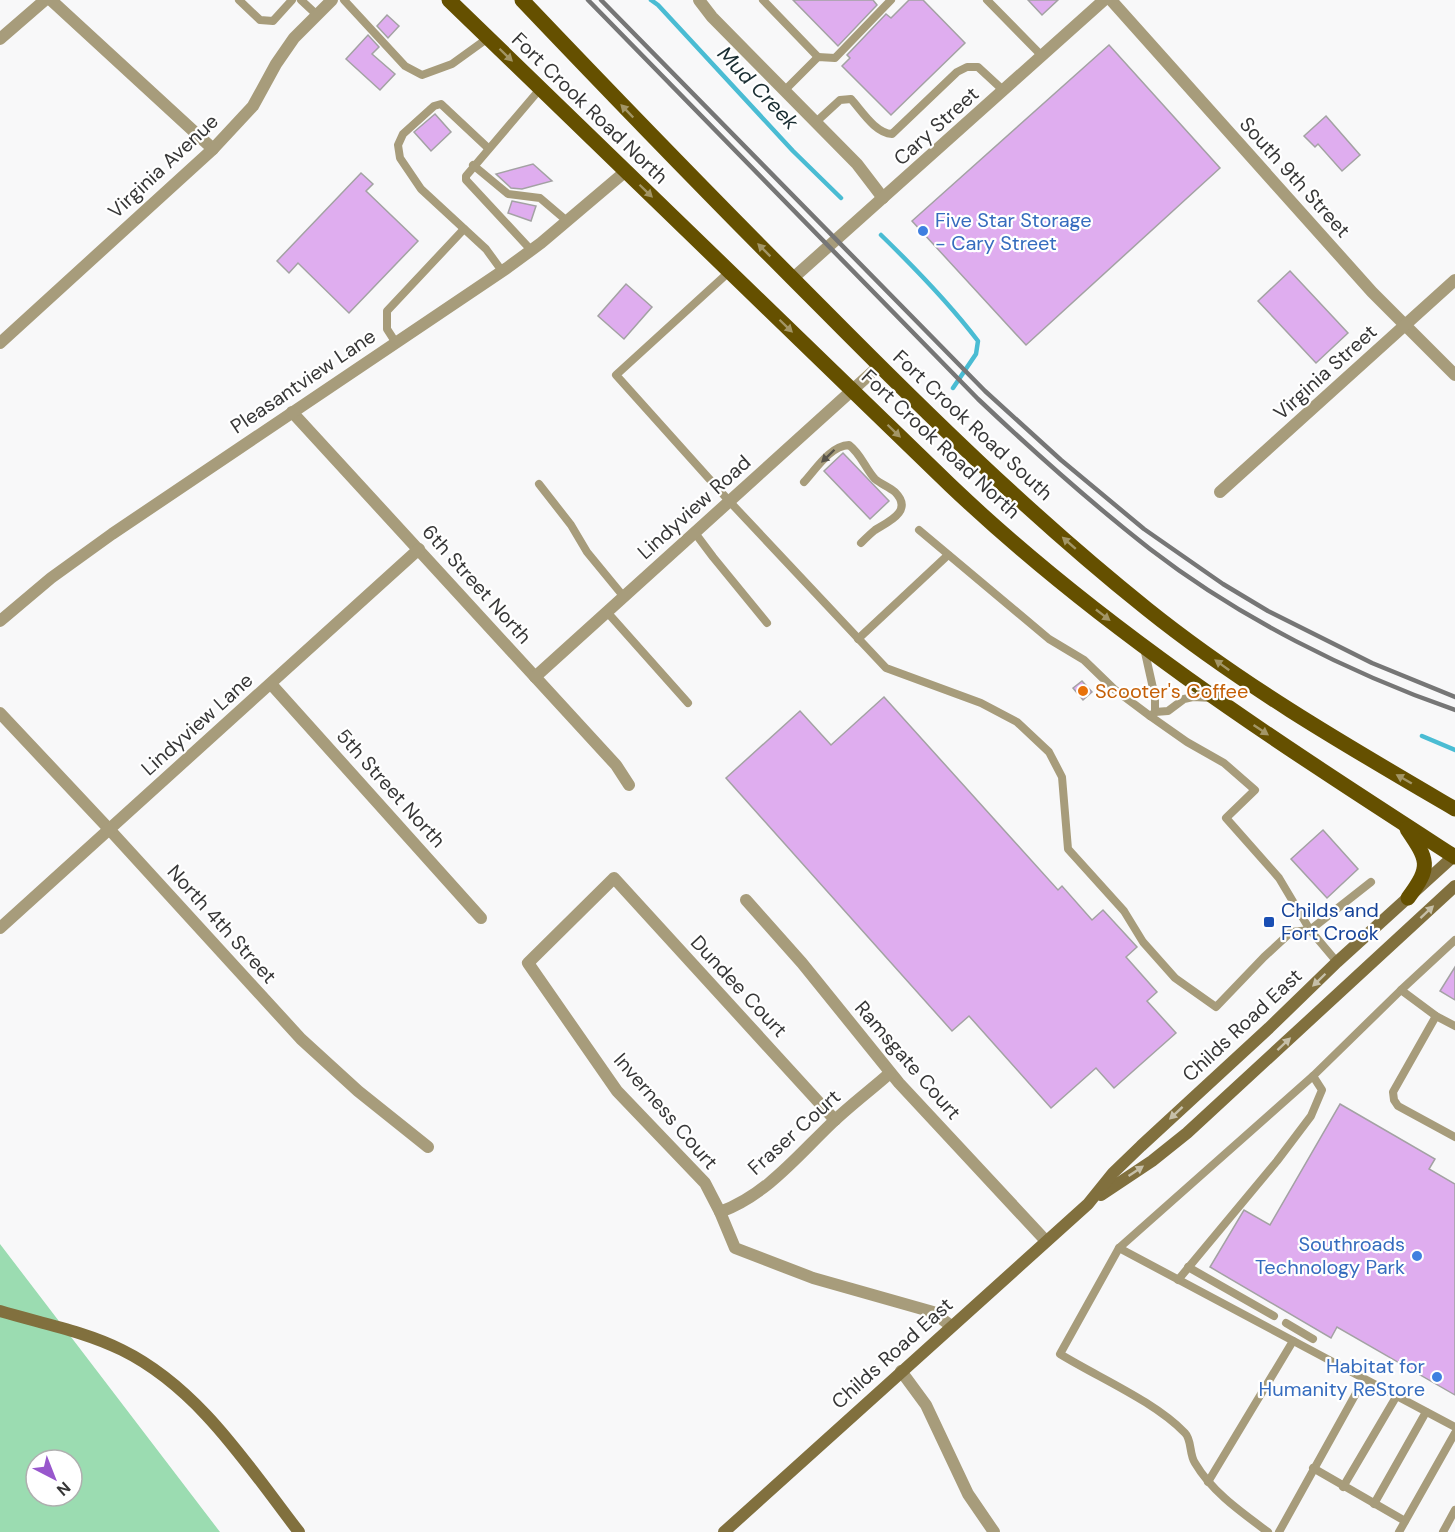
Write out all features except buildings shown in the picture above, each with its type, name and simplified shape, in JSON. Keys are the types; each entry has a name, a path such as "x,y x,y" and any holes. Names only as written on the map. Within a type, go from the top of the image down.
{"main road":[{"name":"Fort Crook Road North","path":"449,0 959,493 1017,545 1144,647 1216,699 1323,772 1455,856"},
{"name":"Fort Crook Road South","path":"522,0 792,279 946,431 1013,493 1149,610 1254,688 1455,809"},
{"path":"1425,791 1455,801"},
{"path":"1404,824 1421,850 1425,873 1408,898"}],"street":[{"path":"0,39 45,0"},
{"path":"51,0 213,149"},
{"name":"Virginia Avenue","path":"0,344 213,149 253,106 286,49 316,14 332,0"},
{"path":"699,0 712,17 857,164 883,198"},
{"name":"Cary Street","path":"792,279 1104,0"},
{"name":"South 9th Street","path":"1111,0 1372,292 1455,375"},
{"name":"Pleasantview Lane","path":"0,621 51,578 112,534 502,271 567,221 626,171"},
{"name":"Virginia Street","path":"1220,492 1455,280"},
{"name":"Lindyview Road","path":"535,677 879,366"},
{"name":"6th Street North","path":"292,412 616,765 629,784"},
{"name":"Lindyview Lane","path":"0,928 419,549"},
{"name":"5th Street North","path":"271,684 480,918"},
{"name":"North 4th Street","path":"0,713 307,1045 358,1091 428,1146"},
{"name":"Childs Road East","path":"1088,1204 1113,1173 1141,1146 1337,962 1455,856"},
{"name":"Dundee Court","path":"528,963 614,878 835,1120"},
{"name":"Childs Road East","path":"724,1532 1088,1204 1152,1161 1187,1132 1455,886"},
{"name":"Ramsgate Court","path":"746,900 802,963 890,1073 1046,1241"},
{"name":"Inverness Court","path":"528,963 617,1091 705,1183 735,1248 813,1278 933,1312 951,1326"},
{"name":"Fraser Court","path":"720,1212 740,1205 762,1189 835,1120 890,1073"},
{"path":"0,1311 101,1340 124,1350 154,1368 179,1388 225,1435 299,1532"},
{"path":"901,1371 926,1405 968,1494 994,1532"}],"lane":[{"path":"239,0 260,20 273,21 292,0"},
{"path":"301,0 316,14"},
{"path":"344,0 405,66 422,75 452,64 488,38"},
{"path":"763,0 818,57 835,58 891,0"},
{"path":"987,0 1042,56"},
{"path":"785,90 818,57"},
{"path":"816,122 840,100 851,99 878,129 884,134 892,134 957,72 968,67 978,67 1004,91"},
{"path":"531,250 466,180 466,176 540,89"},
{"path":"488,148 441,104 434,106 403,134 398,145 400,158 414,180 486,249 502,271"},
{"path":"473,165 508,194 540,198 567,221"},
{"path":"396,342 387,329 387,310 464,229"},
{"path":"729,272 616,375 730,502 886,668 981,703 1017,722 1049,752 1062,777 1068,849 1124,911 1143,942 1176,978 1216,1007 1291,932 1310,930 1371,882"},
{"path":"804,482 835,449 849,445 856,450 875,479 894,491 900,503 900,510 896,517 875,530 861,543"},
{"path":"539,484 624,597"},
{"path":"919,530 1049,639 1084,660 1114,689 1153,714 1187,742 1224,763 1255,790 1226,818 1279,878 1310,930 1337,962"},
{"path":"696,532 713,557 767,623"},
{"path":"858,639 948,555"},
{"path":"607,612 688,703"},
{"path":"1144,647 1155,697 1153,714"},
{"path":"1153,714 1168,711 1184,699 1193,697 1216,699"},
{"path":"1268,1532 1233,1506 1208,1482 1193,1460 1188,1435 1160,1411 1060,1354 1119,1248 1313,1076 1455,940"},
{"path":"1401,990 1436,1016 1455,1026"},
{"path":"1436,1016 1393,1092 1394,1100 1398,1106 1455,1137"},
{"path":"1178,1280 1277,1161 1311,1116 1322,1090 1313,1076"},
{"path":"1119,1248 1455,1427"},
{"path":"1188,1267 1274,1316"},
{"path":"1286,1323 1313,1339"},
{"path":"1208,1482 1293,1341"},
{"path":"1279,1532 1364,1379"},
{"path":"1343,1486 1396,1397"},
{"path":"1374,1504 1426,1412"},
{"path":"1398,1532 1455,1433"},
{"path":"1313,1468 1405,1521"},
{"path":"1443,1532 1455,1510"}],"green space":[{"path":"0,1244 220,1532 0,1532"}],"waterway":[{"name":"Mud Creek","path":"651,0 793,151 841,198"},
{"name":"Mud Creek","path":"881,235 931,286 978,341 976,354 953,388"},
{"name":"Mud Creek","path":"1422,736 1455,750"}],"railway":[{"path":"588,0 978,399 1062,476 1128,531 1184,574 1257,620 1335,661 1455,710"},
{"path":"601,0 985,391 1061,460 1144,529 1223,584 1268,611 1372,663 1455,697"}],"place":[{"name":"Five Star Storage - Cary Street","path":"923,231"},
{"name":"Scooter's Coffee","path":"1083,691"},
{"name":"Childs and Fort Crook","path":"1269,922"},
{"name":"Southroads Technology Park","path":"1417,1256"},
{"name":"Habitat for Humanity ReStore","path":"1437,1377"}]}
